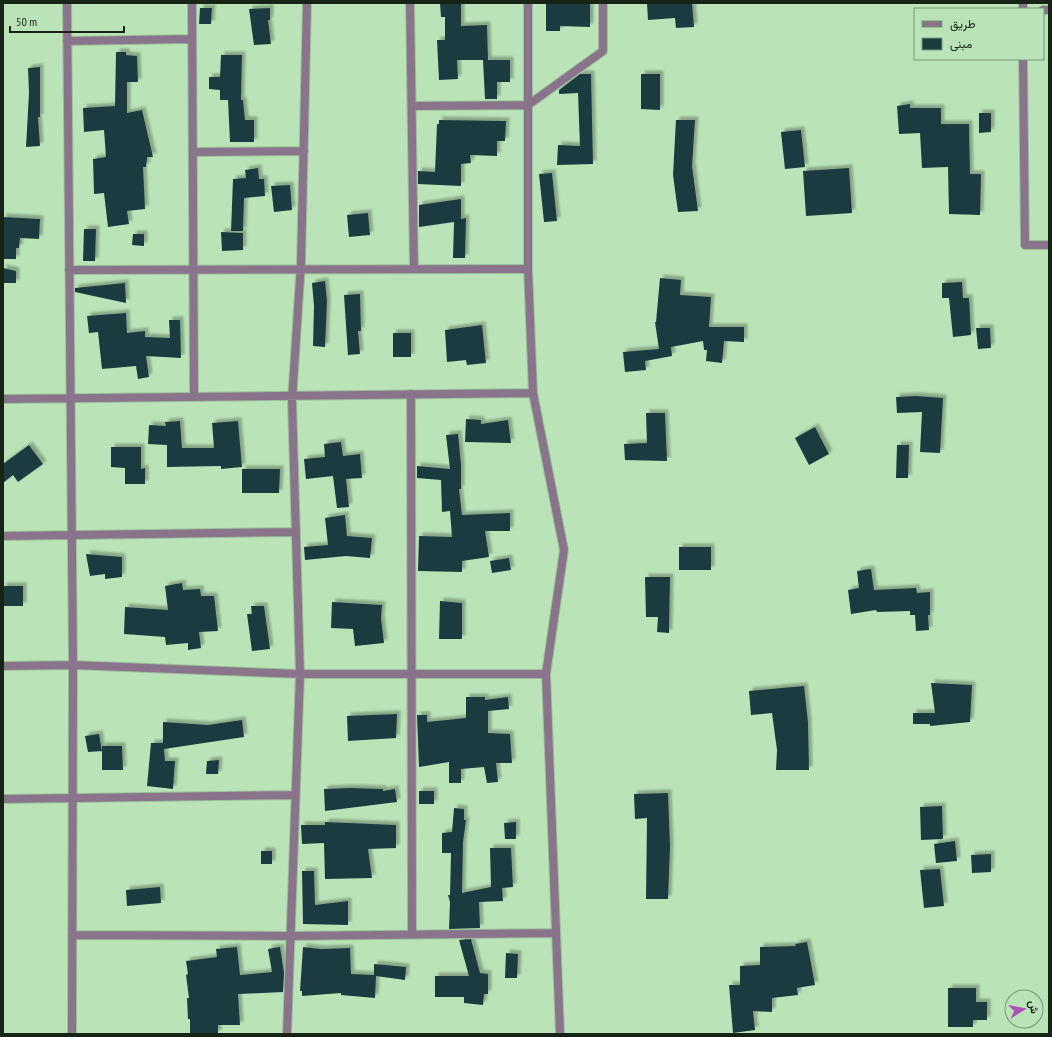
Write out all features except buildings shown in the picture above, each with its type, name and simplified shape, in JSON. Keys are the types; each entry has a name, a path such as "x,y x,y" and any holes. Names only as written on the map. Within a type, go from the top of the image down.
{"street":[{"path":"67,3 73,665 72,1034"},
{"path":"192,3 194,397"},
{"path":"287,1034 300,674 292,396 301,270 307,3"},
{"path":"410,3 414,269"},
{"path":"528,3 528,269 533,393 564,550 546,674 560,1034"},
{"path":"412,106 528,105 603,51 603,3"},
{"path":"67,41 192,39"},
{"path":"1023,60 1025,245 1049,245"},
{"path":"193,152 304,151"},
{"path":"69,270 528,269"},
{"path":"3,399 533,393"},
{"path":"411,394 412,934"},
{"path":"3,536 296,532"},
{"path":"3,666 73,665 300,674 546,674"},
{"path":"3,799 295,795"},
{"path":"72,935 290,936 556,933"}]}
